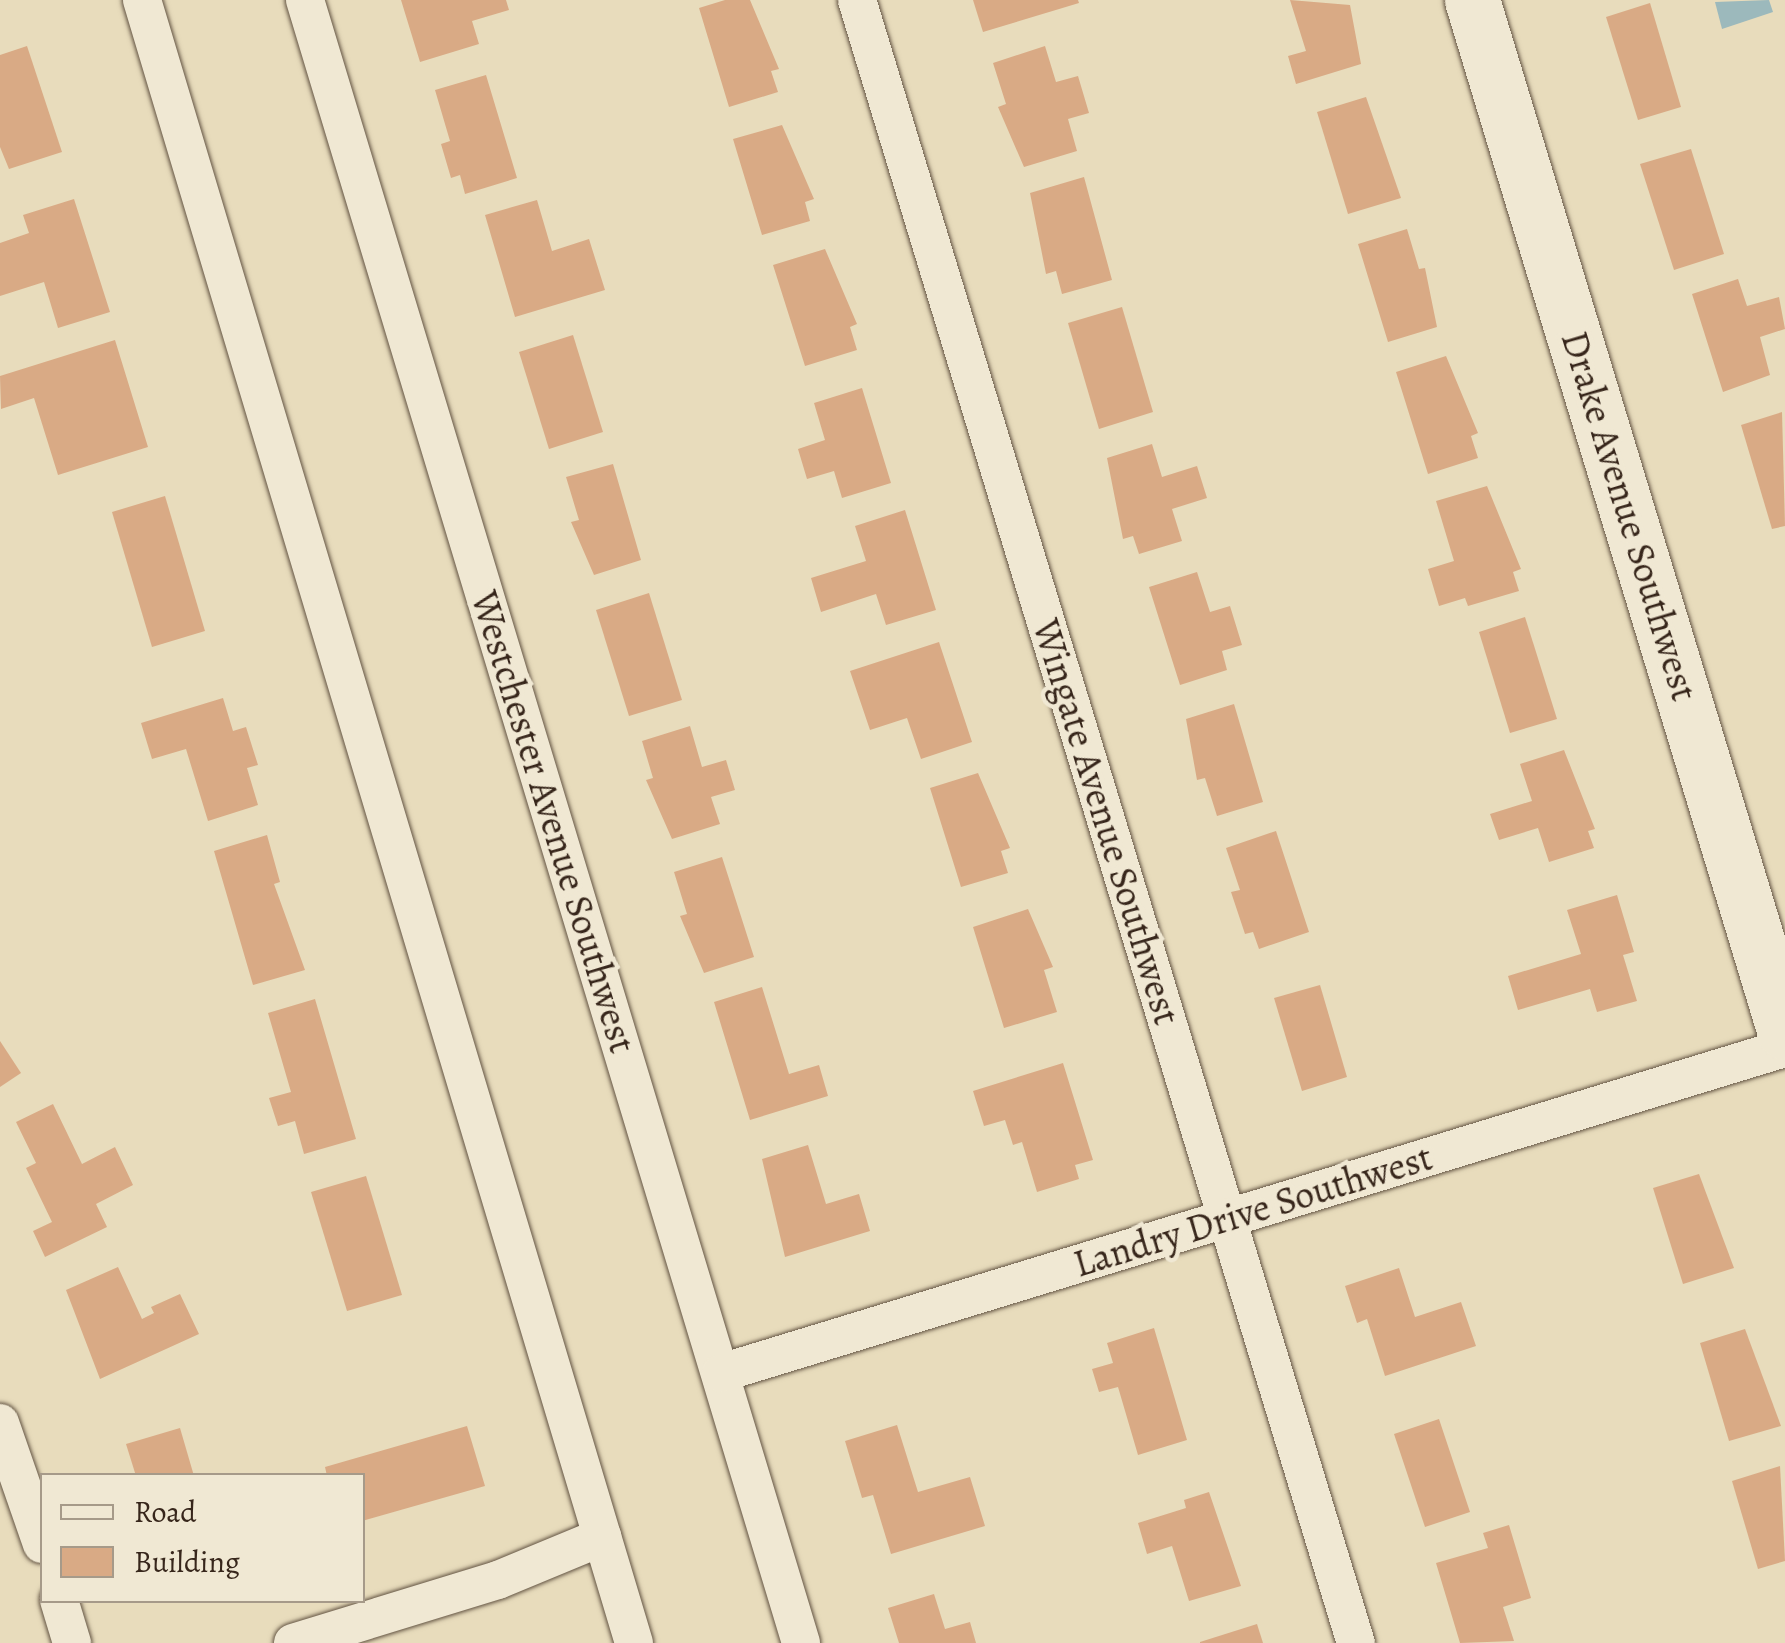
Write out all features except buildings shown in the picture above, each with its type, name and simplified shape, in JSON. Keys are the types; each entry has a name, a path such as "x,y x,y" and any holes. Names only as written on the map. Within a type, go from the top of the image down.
{"street":[{"path":"142,0 634,1643"},
{"name":"Westchester Avenue Southwest","path":"305,0 802,1643"},
{"name":"Wingate Avenue Southwest","path":"857,0 1356,1643"},
{"name":"Drake Avenue Southwest","path":"1472,0 1785,1032"},
{"name":"Landry Drive Southwest","path":"722,1373 1785,1048"},
{"path":"0,1423 40,1538"},
{"path":"293,1643 498,1580 602,1537"},
{"path":"60,1603 72,1643"}],"water":[{"path":"1769,0 1773,12 1722,29 1715,2"}]}
